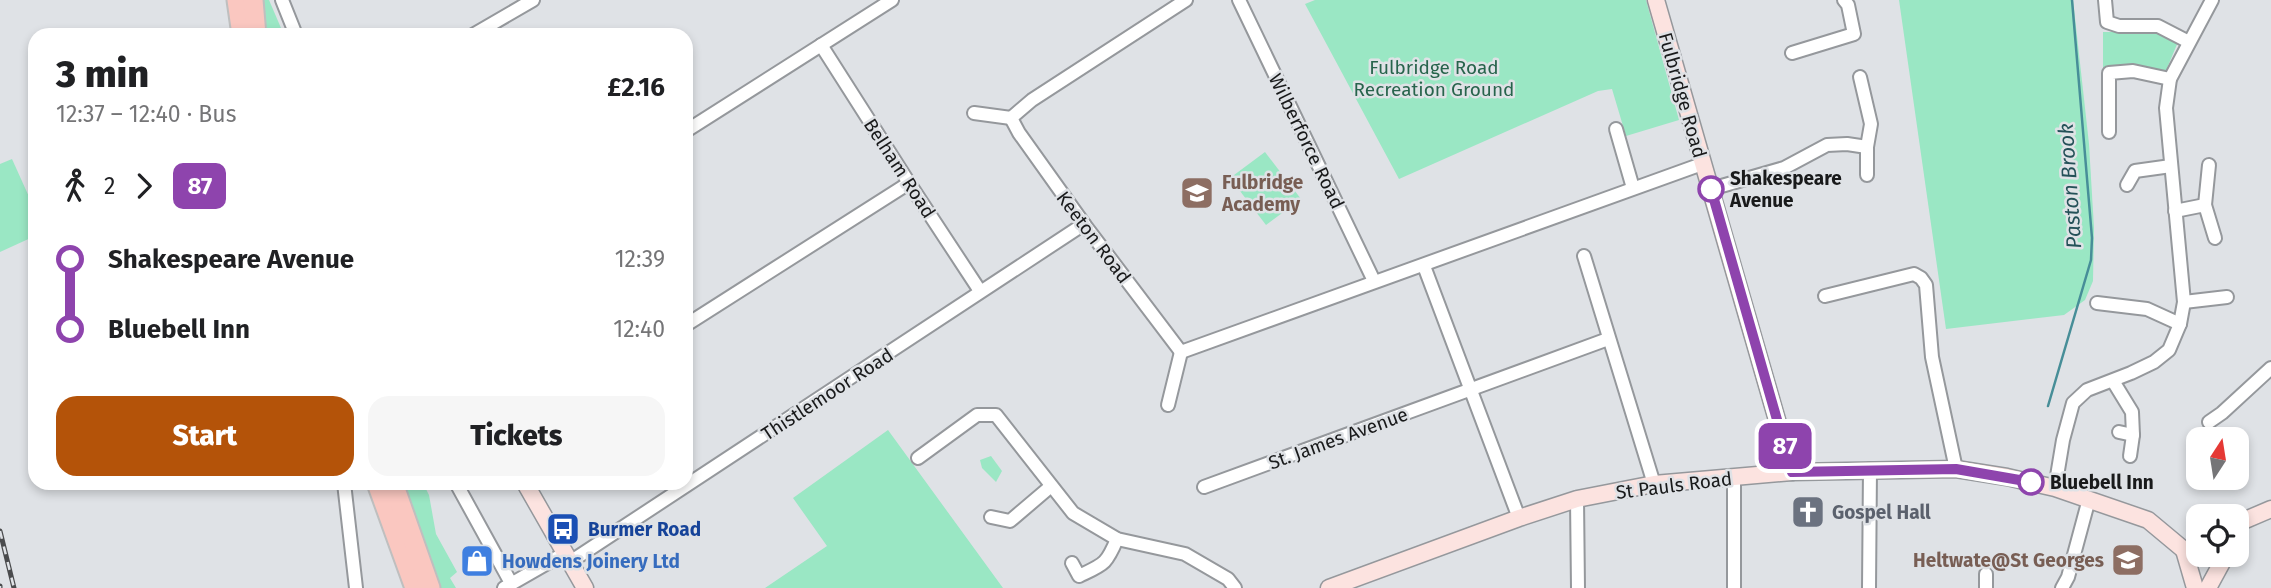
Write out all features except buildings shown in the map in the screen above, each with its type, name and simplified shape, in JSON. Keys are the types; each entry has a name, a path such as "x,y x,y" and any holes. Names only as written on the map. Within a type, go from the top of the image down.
{"main road":[{"path":"237,0 241,28"},
{"path":"253,0 255,28"},
{"path":"380,490 415,588"},
{"path":"395,490 430,588"}],"street":[{"path":"282,0 293,28"},
{"path":"484,28 533,0"},
{"path":"693,127 892,0"},
{"path":"974,113 1011,118 1032,100 1186,0"},
{"name":"Wilberforce Road","path":"1239,0 1374,281"},
{"name":"Fulbridge Road","path":"1656,0 1792,472"},
{"path":"1792,53 1854,34 1848,5 1844,0"},
{"path":"2105,0 2107,22 2119,26 2158,26 2189,42"},
{"path":"2055,488 2063,440 2073,403 2087,390 2154,362 2169,350 2180,324 2184,302 2166,108 2170,79 2212,0"},
{"name":"Belham Road","path":"821,45 980,291"},
{"path":"2109,132 2109,73 2133,71 2170,79"},
{"path":"1860,77 1871,124 1867,146 1867,176"},
{"name":"Keeton Road","path":"1011,118 1084,224 1181,352"},
{"path":"1616,129 1633,188"},
{"path":"1711,189 1784,168 1827,145 1867,146"},
{"path":"1168,405 1181,352 1702,164"},
{"path":"2209,165 2205,205 2215,238"},
{"path":"2127,185 2135,171 2171,166"},
{"path":"693,321 909,183"},
{"path":"2175,211 2205,205"},
{"name":"Thistlemoor Road","path":"693,478 859,373 1084,224"},
{"path":"1584,256 1654,484"},
{"path":"1424,266 1519,518"},
{"path":"1825,296 1914,274 1921,278 1926,285 1932,357 1956,469"},
{"path":"2184,302 2227,297"},
{"path":"2097,303 2147,309 2180,324"},
{"name":"St. James Avenue","path":"1204,487 1608,339"},
{"path":"2209,422 2228,402 2271,368"},
{"path":"2113,380 2132,412 2130,456"},
{"path":"918,458 977,415 996,415 1073,513 1117,539 1185,554 1228,579 1235,588"},
{"path":"2119,432 2133,435"},
{"path":"1869,588 1870,469"},
{"name":"St Pauls Road","path":"1329,588 1577,499 1654,484 1792,472 1956,469 2007,477 2055,488 2148,520 2186,543"},
{"path":"1734,478 1734,588"},
{"path":"991,517 1010,521 1050,487"},
{"path":"345,490 356,588"},
{"path":"460,490 508,585"},
{"path":"529,490 585,588"},
{"name":"Thistlemoor Road","path":"508,585 567,558 674,490"},
{"path":"1577,499 1578,588"},
{"path":"2062,588 2068,577 2089,499"},
{"path":"2249,518 2271,509"},
{"path":"1072,563 1079,576 1094,569 1108,561 1117,539"},
{"path":"2193,567 2195,588"},
{"path":"2207,588 2218,567"}],"green space":[{"path":"261,0 269,0 281,28 266,28"},
{"name":"Fulbridge Road Recreation Ground","path":"1315,0 1646,0 1679,120 1626,136 1612,89 1598,91 1399,179 1305,4"},
{"path":"1899,0 2073,0 2089,144 2094,228 2093,281 2085,300 2064,315 1946,329"},
{"path":"2146,29 2158,29 2178,42 2165,73 2145,66 2103,69 2103,32 2143,32"},
{"path":"1265,152 1301,199 1266,225 1230,178"},
{"path":"12,159 28,194 28,239 0,252 0,164"},
{"path":"888,430 1003,588 765,588 827,546 793,498"},
{"path":"991,456 1002,471 996,482 982,468 980,460"},
{"path":"404,490 426,490 436,534 457,572 450,578 456,588 436,588"}],"waterway":[{"name":"Paston Brook","path":"2048,406 2091,260 2092,238 2072,0"}],"railway":[{"path":"0,531 14,588"}],"bus line":[{"name":"87","path":"1711,189 1792,472 1956,469 2031,482"}],"place":[{"name":"Shakespeare Avenue","path":"1711,189"},
{"name":"Fulbridge Academy","path":"1197,193"},
{"name":"Bluebell Inn","path":"2031,482"},
{"name":"Gospel Hall","path":"1808,512"},
{"name":"Burmer Road","path":"563,529"},
{"name":"Heltwate@St Georges","path":"2128,560"},
{"name":"Howdens Joinery Ltd","path":"477,561"}]}
